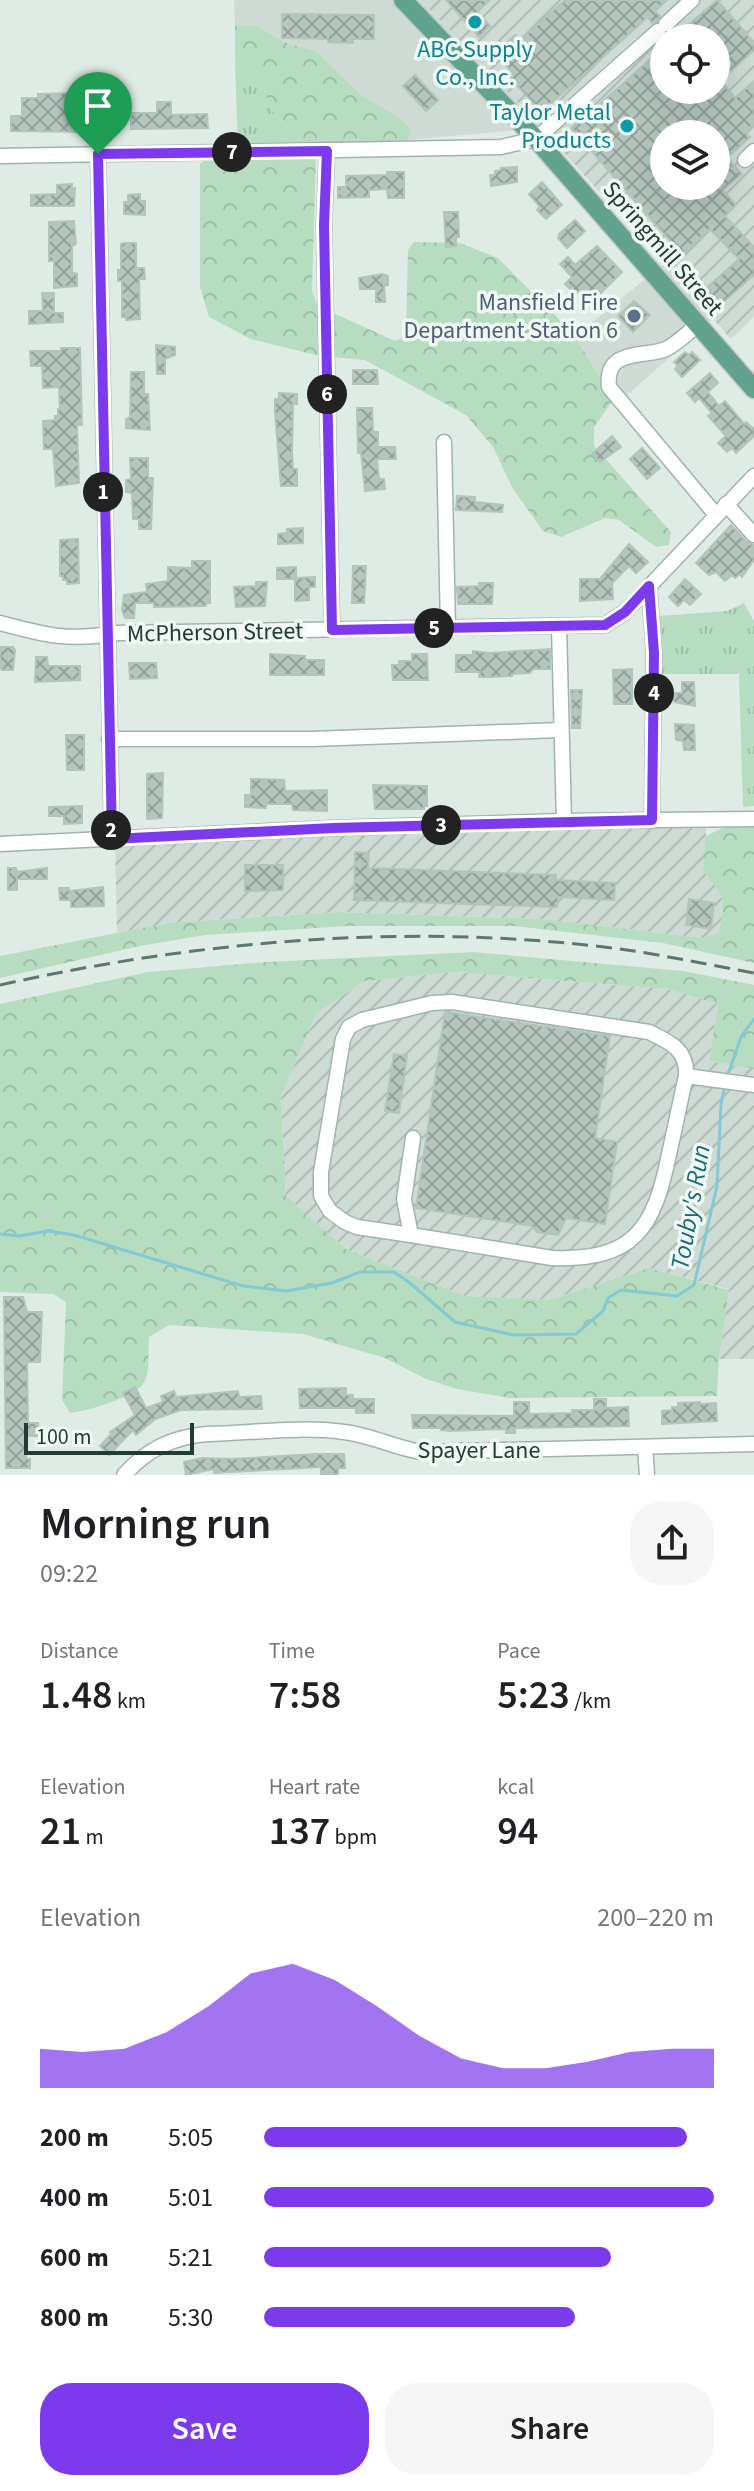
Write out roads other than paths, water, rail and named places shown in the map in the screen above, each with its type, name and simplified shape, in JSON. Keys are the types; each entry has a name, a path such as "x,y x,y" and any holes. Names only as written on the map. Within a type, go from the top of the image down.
{"main road":[{"name":"Springmill Street","path":"403,0 536,139 754,389"}],"street":[{"path":"0,156 501,147 536,139 692,0"},
{"path":"327,151 324,225 332,630"},
{"path":"98,154 112,839"},
{"path":"698,325 663,350 630,354 620,359 611,371 609,387 721,510 754,535"},
{"path":"444,442 448,628"},
{"name":"McPherson Street","path":"0,623 57,638 605,625 625,612 754,476"},
{"path":"649,586 654,653 652,820"},
{"path":"559,626 564,821"},
{"path":"109,739 312,739 560,730"},
{"path":"0,844 564,821 754,819"},
{"path":"452,1002 649,1032 677,1048 686,1060 686,1076 657,1205 646,1226 616,1250 591,1257 552,1258 411,1235 357,1227 345,1222 330,1211 321,1196 321,1172 343,1039 355,1023 418,1006 452,1002"},
{"path":"686,1076 754,1085"},
{"path":"411,1235 404,1199 413,1138"},
{"name":"Spayer Lane","path":"124,1475 142,1457 164,1443 190,1435 207,1434 330,1430 361,1434 421,1452 754,1444"},
{"path":"645,1447 647,1475"}],"waterway":[{"name":"Touby's Run","path":"727,1077 741,1037 754,1019"},
{"name":"Touby's Run","path":"0,1234 19,1236 48,1231 74,1235 243,1286 286,1291 332,1283 360,1272 394,1272 455,1322 514,1335 576,1334 603,1311 608,1298 621,1290 677,1296 694,1285 717,1186 721,1104 725,1085"}],"railway":[{"path":"0,985 150,957 225,947 376,937 528,940 604,947 754,973"}],"place":[{"name":"ABC Supply Co., Inc.","path":"475,22"},
{"name":"Taylor Metal Products","path":"627,126"},
{"name":"Mansfield Fire Department Station 6","path":"634,316"}]}
